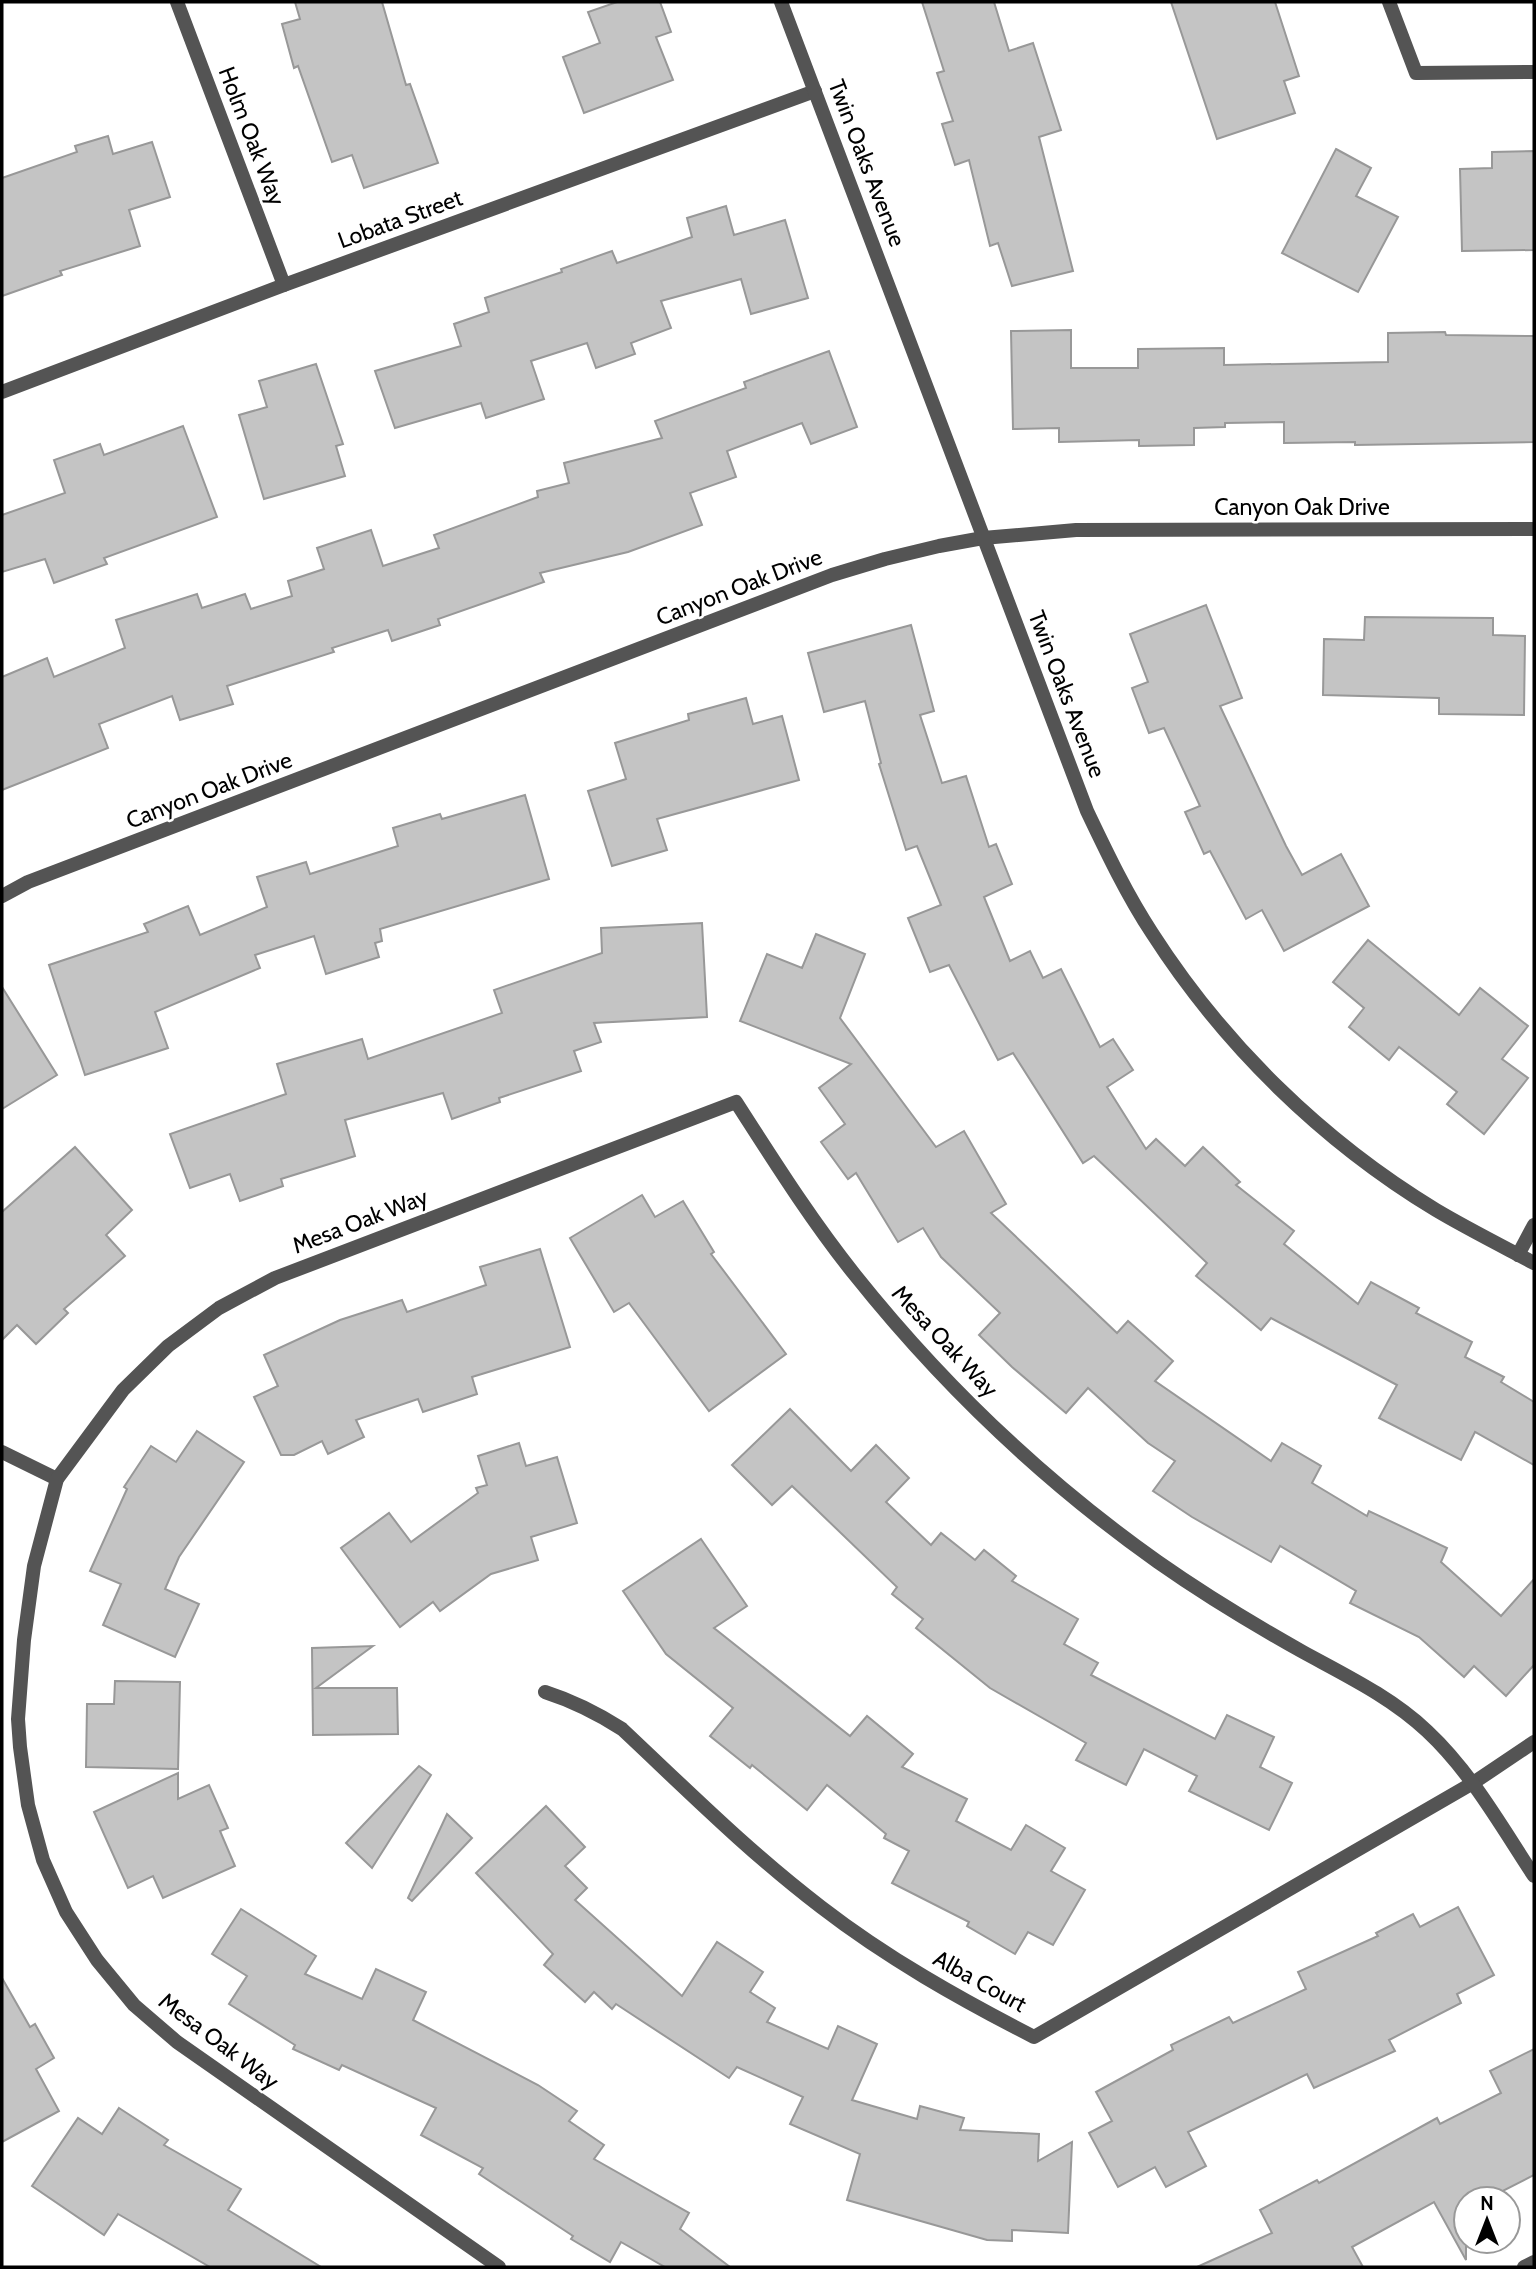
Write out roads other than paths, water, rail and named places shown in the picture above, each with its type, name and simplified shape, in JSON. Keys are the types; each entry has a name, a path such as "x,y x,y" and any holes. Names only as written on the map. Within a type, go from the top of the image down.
{"street":[{"name":"Holm Oak Way","path":"177,2 284,285"},
{"name":"Twin Oaks Avenue","path":"781,2 1087,811 1151,933 1181,976 1251,1060 1282,1092 1328,1132 1436,1210 1534,1263"},
{"path":"1389,2 1416,73 1534,72"},
{"name":"Lobata Street","path":"2,392 284,285 815,91"},
{"name":"Canyon Oak Drive","path":"2,896 28,882 832,575 898,555 983,538 1076,530 1534,529"},
{"name":"Mesa Oak Way","path":"499,2267 177,2042 134,2004 97,1960 66,1912 43,1860 27,1805 19,1719 23,1640 34,1566 57,1479 123,1390 168,1346 219,1308 275,1278 736,1102 792,1190 854,1275 922,1354 996,1429 1075,1498 1158,1562 1245,1620 1377,1693 1424,1728 1473,1783"},
{"path":"1518,1255 1534,1225"},
{"path":"2,1452 57,1479"},
{"name":"Alba Court","path":"545,1692 580,1704 622,1730 754,1852 821,1907 892,1957 967,2002 1034,2037 1473,1783 1534,1742"},
{"path":"1473,1783 1534,1876"},
{"path":"1524,2267 1534,2262"}]}
